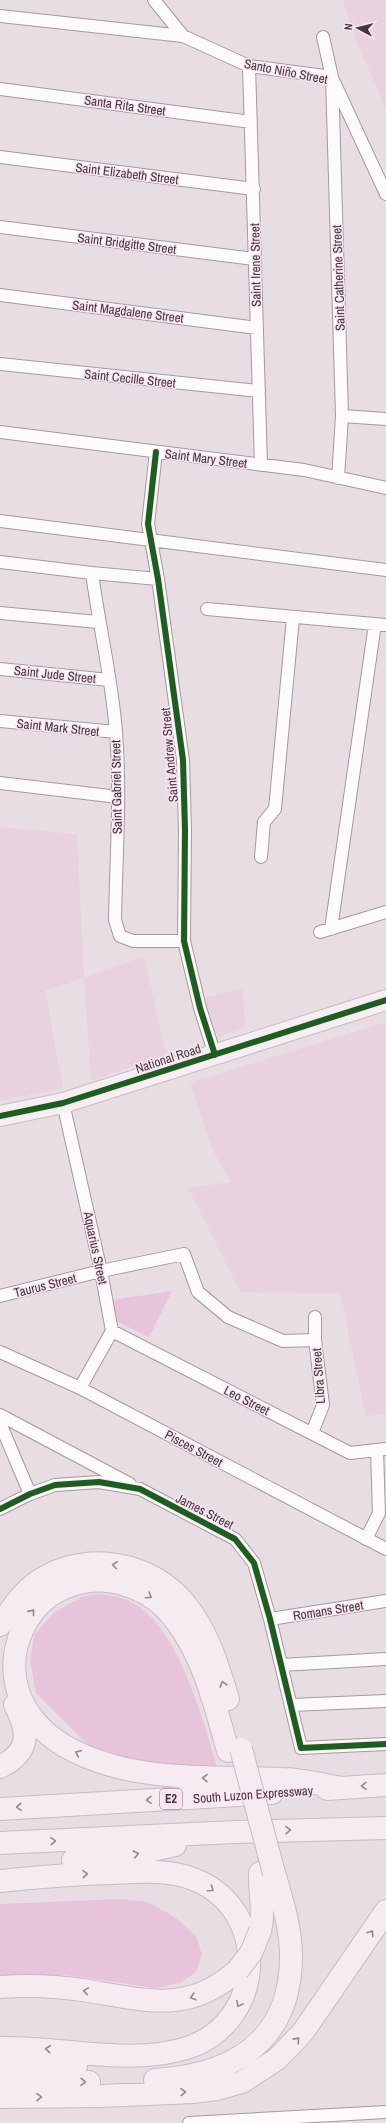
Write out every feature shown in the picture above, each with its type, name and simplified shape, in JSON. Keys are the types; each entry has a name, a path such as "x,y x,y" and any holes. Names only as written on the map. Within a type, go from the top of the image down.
{"highway":[{"name":"National Road","path":"0,1116 63,1102 386,1000"},
{"path":"0,1625 30,1588 39,1580 64,1568 82,1564 96,1563 120,1566 147,1574 164,1584 180,1597 201,1627 218,1667 234,1750 267,1873 289,1931 291,1955 288,1988 280,2013 268,2032 249,2051 230,2064 205,2073 168,2080 132,2082 0,2082"},
{"path":"0,1767 16,1756 25,1738 24,1721 12,1700 7,1676 9,1658 27,1619 34,1610 50,1596 67,1587 85,1581 104,1580 125,1584 146,1593 165,1608 176,1621 191,1646 234,1750"},
{"path":"18,1640 15,1666 18,1691 22,1700 42,1728 52,1738 74,1751 98,1761 156,1774 203,1778 284,1778 342,1788"},
{"name":"South Luzon Expressway","path":"0,1808 386,1785"},
{"path":"0,1843 235,1832 386,1828"},
{"path":"0,1867 126,1856 235,1832"},
{"path":"0,1875 46,1876 160,1872 184,1876 202,1883 214,1891 228,1905 244,1931 250,1962 246,1990 237,2009 224,2025 201,2041 172,2052 142,2055 106,2054 24,2047 0,2048"},
{"path":"0,1987 55,1987 149,2000 172,2001 194,1997 206,1992 227,1980 238,1970 251,1953 260,1931 263,1914 259,1886 267,1873"},
{"path":"0,2065 43,2064 129,2068 170,2067 208,2061 244,2042 265,2018 281,1973 281,1946 267,1873"},
{"path":"0,1881 46,1876"},
{"path":"0,2097 101,2096 192,2092 217,2089 242,2082 277,2059 304,2032 386,1911"}],"street":[{"path":"154,0 183,36"},
{"name":"Santo Niño Street","path":"0,16 183,36 249,66 332,77 386,194"},
{"path":"323,37 332,77"},
{"name":"Saint Irene Street","path":"249,66 254,189 254,259 261,465"},
{"name":"Saint Catherine Street","path":"332,77 342,416 338,478"},
{"name":"Santa Rita Street","path":"0,88 251,122"},
{"name":"Saint Elizabeth Street","path":"0,157 254,189"},
{"name":"Saint Bridgitte Street","path":"0,227 254,259"},
{"name":"Saint Magdalene Street","path":"0,295 257,328"},
{"name":"Saint Cecille Street","path":"0,364 259,391"},
{"path":"342,416 386,419"},
{"name":"Saint Mary Street","path":"0,432 304,470 386,488"},
{"name":"Saint Andrew Street","path":"156,452 148,524 158,579 183,760 185,830 184,941 200,1008 215,1055"},
{"path":"0,521 386,570"},
{"path":"0,562 158,579"},
{"name":"Saint Gabriel Street","path":"92,573 98,622 110,680 116,732 118,798 115,920 120,936 133,941 184,941"},
{"path":"207,609 293,618 381,624 326,930 386,912"},
{"path":"0,613 98,622"},
{"path":"261,857 264,822 275,809 293,618"},
{"name":"Saint Jude Street","path":"0,669 110,680"},
{"name":"Saint Mark Street","path":"0,721 116,732"},
{"path":"0,783 118,798"},
{"name":"Aquarius Street","path":"63,1102 101,1271 112,1331"},
{"name":"Taurus Street","path":"0,1296 101,1271 184,1254 198,1292 228,1317 283,1341 315,1340"},
{"name":"Libra Street","path":"312,1433 322,1405 315,1340 315,1317"},
{"path":"80,1388 112,1331"},
{"name":"Leo Street","path":"112,1331 350,1453 381,1449"},
{"name":"Pisces Street","path":"0,1352 80,1388 386,1549"},
{"path":"0,1415 140,1489"},
{"path":"0,1423 30,1494"},
{"path":"366,1539 383,1512 381,1449"},
{"name":"James Street","path":"0,1509 30,1494 55,1484 99,1482 140,1489 236,1539 254,1563 270,1619 301,1748 386,1744"},
{"name":"Romans Street","path":"270,1619 386,1601"},
{"path":"281,1665 386,1659"},
{"path":"291,1705 386,1701"},
{"path":"189,2123 386,2112"}],"shaded area":[{"path":"343,0 386,0 386,110 352,30"},
{"path":"0,827 77,834 84,978 45,991 63,1088 0,1101"},
{"path":"144,956 166,1055 91,1081 84,978"},
{"path":"243,988 245,1027 219,1037 213,1028 204,998"},
{"path":"386,1022 386,1414 366,1416 340,1293 240,1292 188,1188 231,1182 212,1149 190,1083"},
{"path":"172,1291 149,1337 118,1322 112,1300"},
{"path":"99,1594 115,1596 131,1602 149,1615 164,1633 177,1655 188,1680 198,1706 220,1776 131,1759 88,1745 36,1693 30,1661 34,1635 55,1612 82,1597"},
{"path":"120,1899 148,1902 176,1918 196,1936 202,1954 196,1972 180,1983 155,1988 65,1975 0,1979 0,1904"}],"cycle path":[{"path":"156,452 148,524 158,579 183,760 185,830 184,941 200,1008 215,1055"},
{"path":"0,1116 63,1103 386,1000"},
{"path":"0,1509 30,1494 55,1485 99,1482 140,1489 235,1539 254,1563 270,1619 301,1748 386,1744"}]}
